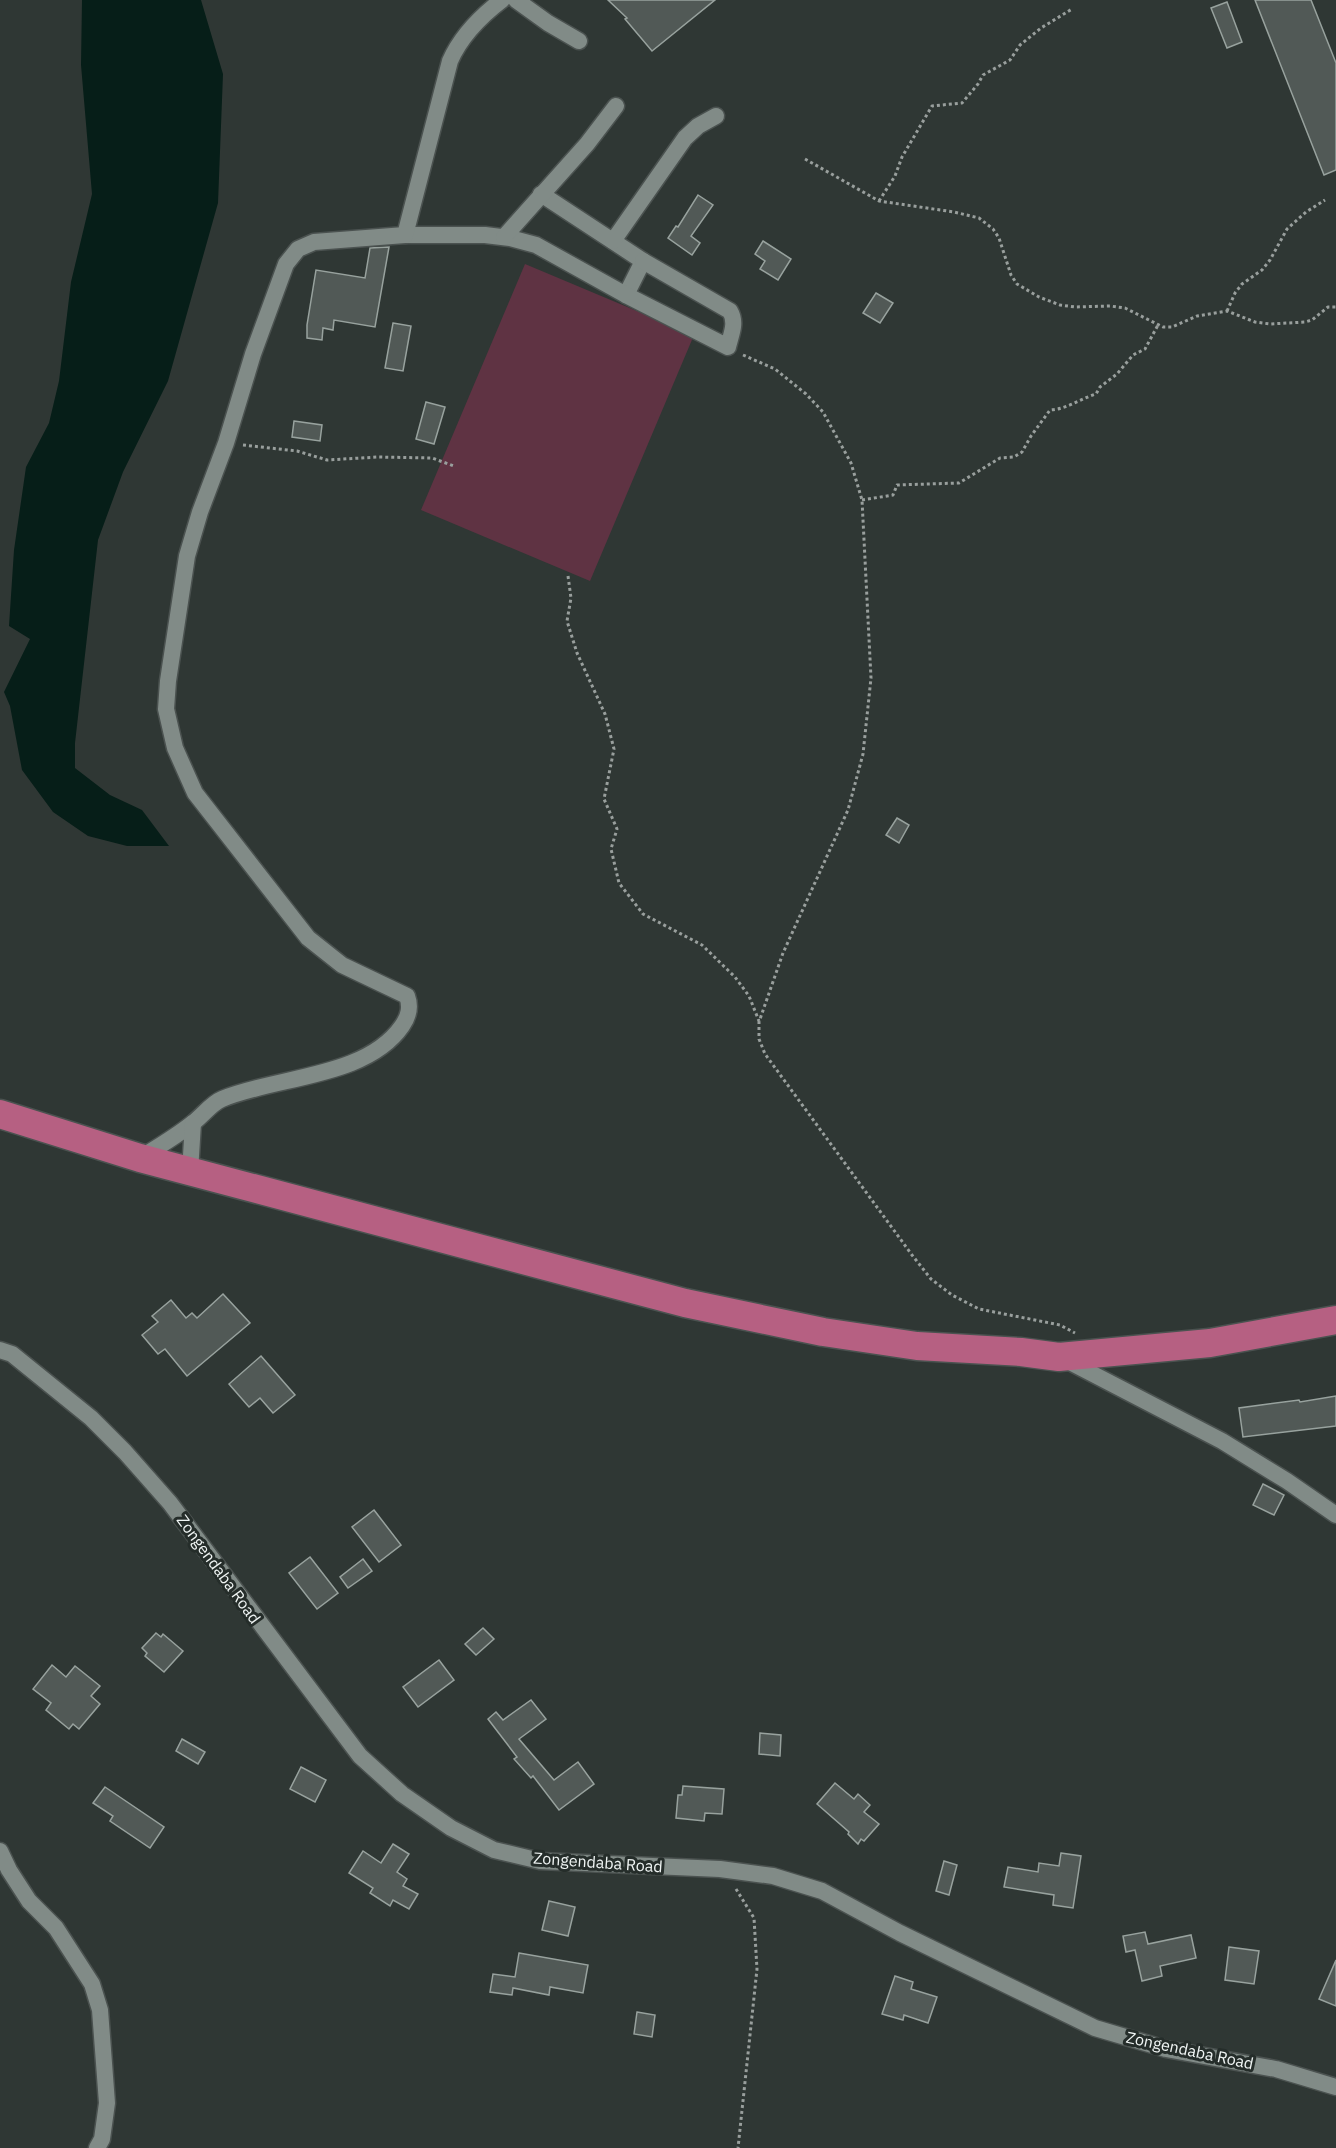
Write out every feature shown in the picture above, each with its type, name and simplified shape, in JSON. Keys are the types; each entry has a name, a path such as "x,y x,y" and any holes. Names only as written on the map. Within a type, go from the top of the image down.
{"highway":[{"path":"0,1114 190,1172 674,1300 824,1332 917,1346 1021,1352 1059,1357 1210,1343 1336,1320"}],"street":[{"path":"405,234 450,61 457,45 489,10 502,0"},
{"path":"516,0 548,23 579,41"},
{"path":"504,237 587,144 616,106"},
{"path":"613,241 685,138 698,126 716,116"},
{"path":"141,1158 193,1123 219,1100 252,1089 332,1070 376,1050 396,1035 407,1019 410,1005 407,996 342,965 308,938 195,793 175,748 166,709 168,681 187,556 200,512 226,444 253,354 286,264 297,249 314,242 405,234 504,237 536,245 626,295 728,347 734,325 734,318 730,311 643,261 541,194"},
{"path":"626,295 643,261"},
{"path":"190,1172 193,1123"},
{"name":"Zongendaba Road","path":"0,1350 12,1354 91,1418 125,1452 170,1503 360,1756 402,1794 451,1828 494,1850 540,1862 720,1869 773,1876 822,1891 910,1938 1095,2028 1167,2049 1276,2069 1336,2087"},
{"path":"1059,1357 1222,1441 1287,1480 1336,1515"},
{"path":"0,1851 29,1901 56,1928 95,1992 103,2034 107,2103 102,2139 97,2148"}],"path":[{"path":"879,201 932,106 962,103 983,75 1010,60 1020,45 1041,28 1072,9"},
{"path":"805,159 879,201 979,218 993,229 999,238 1011,275 1017,284 1029,292 1060,305 1125,308 1158,325 1172,327 1197,316 1227,311 1255,322 1278,324 1312,320 1328,308 1336,307"},
{"path":"1227,311 1234,293 1242,284 1262,270 1287,229 1306,212 1325,200"},
{"path":"862,500 893,495 897,485 959,483 1000,458 1014,457 1022,452 1050,410 1062,409 1096,394 1100,387 1117,374 1133,355 1145,349 1158,325"},
{"path":"728,347 775,369 806,394 824,412 851,463 862,500 871,678 863,754 848,810 783,953 759,1022 759,1039 765,1054 931,1279 952,1296 979,1309 1060,1325 1080,1336"},
{"path":"226,444 297,451 327,460 378,457 432,458 454,466"},
{"path":"568,576 571,598 567,621 577,653 604,714 614,749 604,799 616,829 611,849 619,883 643,914 702,945 727,969 749,996 759,1022"},
{"path":"720,1869 738,1891 754,1918 757,1969 738,2148"}],"shaded area":[{"path":"82,0 201,0 223,74 218,203 168,381 123,472 98,540 75,743 75,768 110,795 142,810 169,846 127,846 88,836 53,812 22,770 10,706 4,692 30,639 9,626 14,550 26,467 49,423 59,381 71,282 92,194 81,65"},
{"path":"525,264 694,335 590,581 421,510"}],"building":[{"path":"608,0 715,0 652,51 625,19 627,18"},
{"path":"1255,0 1311,0 1336,63 1336,170 1324,175"},
{"path":"1227,2 1242,42 1227,48 1211,8"},
{"path":"698,195 713,205 691,236 700,243 692,255 668,238 676,226 678,227"},
{"path":"763,241 791,259 778,280 760,269 765,261 755,254"},
{"path":"389,247 375,327 334,320 333,330 323,328 322,340 307,338 316,270 365,278 370,248"},
{"path":"876,293 893,303 880,323 863,313"},
{"path":"393,323 411,326 403,371 385,368"},
{"path":"426,402 445,407 434,444 416,439"},
{"path":"294,421 322,425 320,441 292,437"},
{"path":"897,818 909,825 899,843 886,835"},
{"path":"223,1294 250,1323 187,1376 165,1349 158,1354 142,1335 158,1322 152,1316 171,1300 186,1318 192,1313 197,1318"},
{"path":"261,1356 295,1395 273,1413 260,1398 249,1407 229,1384"},
{"path":"1336,1396 1336,1426 1243,1437 1239,1408"},
{"path":"1263,1484 1284,1495 1274,1515 1253,1505"},
{"path":"374,1510 401,1545 379,1562 352,1527"},
{"path":"310,1557 338,1593 317,1609 289,1573"},
{"path":"363,1559 372,1571 348,1588 340,1577"},
{"path":"483,1628 494,1639 476,1655 465,1644"},
{"path":"156,1633 161,1637 163,1634 183,1651 164,1672 145,1656 147,1653 142,1648"},
{"path":"439,1660 454,1680 418,1707 403,1687"},
{"path":"52,1665 66,1677 75,1666 100,1686 91,1696 100,1704 79,1729 73,1724 69,1729 46,1710 51,1703 33,1689"},
{"path":"531,1700 546,1719 519,1739 554,1780 578,1762 594,1784 559,1810 533,1776 531,1778 514,1759 517,1757 488,1719 496,1712 503,1720"},
{"path":"760,1733 781,1735 780,1756 759,1754"},
{"path":"182,1739 205,1752 198,1764 176,1751"},
{"path":"301,1767 326,1780 315,1802 290,1789"},
{"path":"835,1783 854,1799 858,1794 870,1805 864,1812 879,1824 864,1841 861,1839 858,1844 848,1834 849,1832 817,1804"},
{"path":"683,1786 724,1789 722,1814 705,1813 704,1821 676,1818 678,1795 682,1795"},
{"path":"105,1787 164,1827 150,1848 110,1821 113,1816 93,1803"},
{"path":"393,1844 409,1854 397,1872 407,1879 403,1886 418,1894 409,1909 393,1900 390,1906 370,1893 373,1888 349,1873 363,1851 381,1863"},
{"path":"1061,1853 1081,1856 1073,1908 1053,1905 1054,1895 1004,1887 1008,1867 1038,1872 1039,1863 1059,1866"},
{"path":"944,1861 957,1865 949,1895 936,1891"},
{"path":"549,1901 575,1907 568,1936 542,1930"},
{"path":"1145,1932 1148,1944 1191,1935 1196,1958 1160,1966 1162,1976 1142,1981 1135,1950 1126,1952 1123,1936"},
{"path":"1229,1947 1259,1951 1254,1984 1225,1980"},
{"path":"519,1953 588,1965 583,1993 550,1987 549,1995 513,1988 512,1995 490,1992 493,1974 515,1977"},
{"path":"1336,1960 1336,2006 1319,1999"},
{"path":"895,1976 913,1982 911,1989 937,1997 928,2023 904,2015 903,2020 882,2014"},
{"path":"637,2012 655,2015 652,2037 634,2034"}]}
